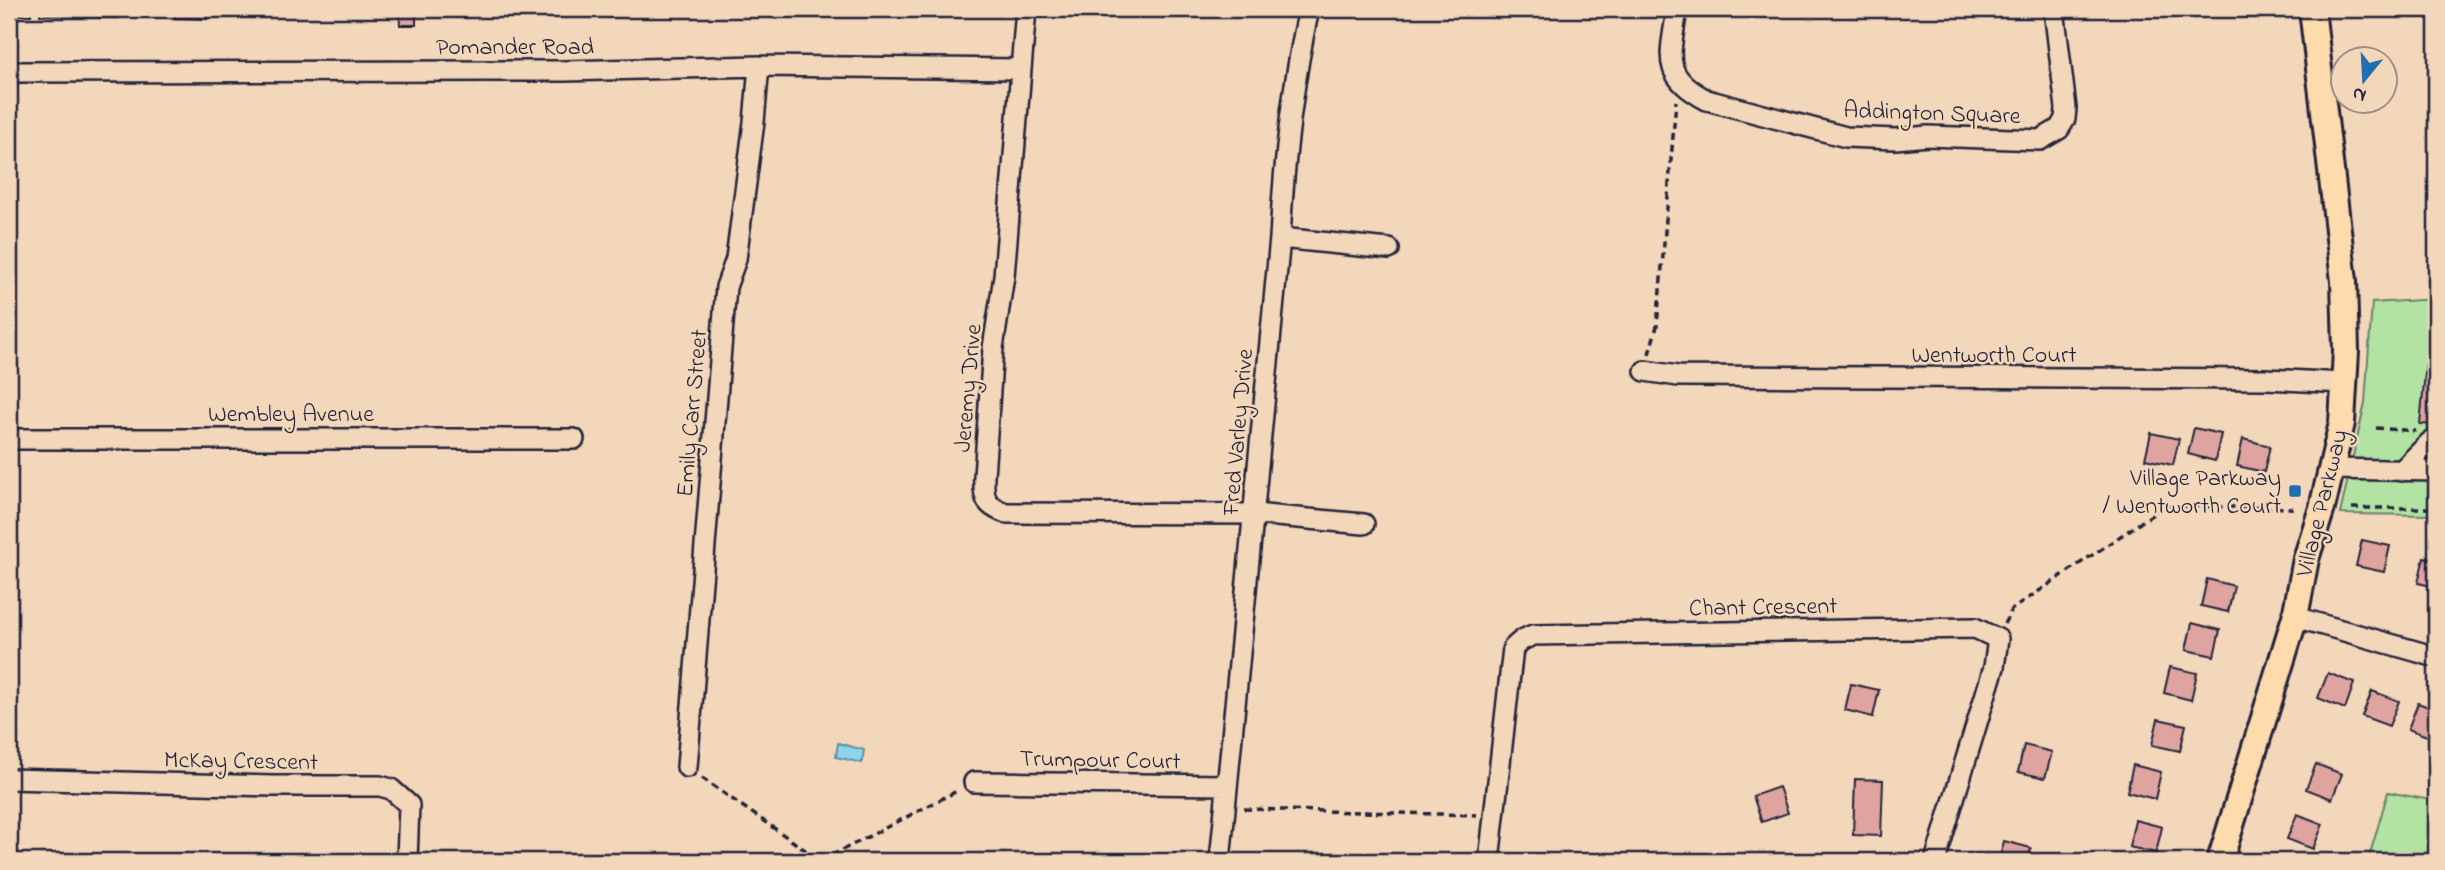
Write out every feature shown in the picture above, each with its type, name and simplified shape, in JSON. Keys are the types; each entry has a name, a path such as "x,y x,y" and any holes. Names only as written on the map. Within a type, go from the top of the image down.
{"main road":[{"name":"Village Parkway","path":"2220,861 2295,617 2306,559 2333,469 2342,423 2346,351 2344,281 2312,9"}],"street":[{"name":"Jeremy Drive","path":"1026,9 1004,276 993,348 984,476 984,494 987,501 993,509 1016,514 1254,514"},
{"name":"Fred Varley Drive","path":"1220,861 1280,238 1285,146 1294,79 1308,9"},
{"path":"1677,9 1671,52 1672,68 1677,78"},
{"name":"Addington Square","path":"1677,78 1690,91 1707,100 1846,137 1895,139 1928,136 2040,140 2059,129 2065,119 2054,9"},
{"name":"Pomander Road","path":"9,72 565,71 759,66 1020,69"},
{"name":"Emily Carr Street","path":"687,767 726,287 736,259 759,66"},
{"path":"1280,238 1389,250"},
{"name":"Wentworth Court","path":"1645,370 1678,376 2266,379 2344,383"},
{"name":"Wembley Avenue","path":"9,439 574,439"},
{"path":"2402,471 2428,446"},
{"path":"2333,469 2436,471"},
{"path":"1254,514 1364,524"},
{"path":"2295,617 2436,656"},
{"name":"Chant Crescent","path":"1489,861 1513,648 1533,635 1947,627 1975,628 1998,639"},
{"path":"1935,861 1994,667 1998,639"},
{"name":"McKay Crescent","path":"9,779 380,786 391,789 409,805 407,861"},
{"name":"Trumpour Court","path":"974,782 1226,785"}],"path":[{"path":"1645,370 1657,326 1677,78"},
{"path":"2376,428 2420,432 2428,446"},
{"path":"1998,639 2011,610 2165,506 2293,508"},
{"path":"2352,508 2436,508"},
{"path":"687,767 821,861 974,782"},
{"path":"1224,809 1494,816"}],"green space":[{"path":"2436,299 2436,515 2340,514 2365,403 2372,303"},
{"path":"2388,792 2436,801 2436,861 2368,861"}],"water":[{"path":"838,743 864,750 862,763 836,757"}],"building":[{"path":"9,9 31,9 31,15 9,15"},
{"path":"40,9 72,9 72,16 40,15"},
{"path":"86,9 118,9 118,18 86,17"},
{"path":"128,9 160,9 160,16 128,16"},
{"path":"175,9 207,9 207,19 175,18"},
{"path":"399,9 433,9 433,15 416,14 416,25 400,25"},
{"path":"2426,363 2436,364 2436,425 2420,424"},
{"path":"2194,428 2221,434 2215,461 2188,454"},
{"path":"2151,433 2179,439 2173,465 2145,459"},
{"path":"2243,439 2270,446 2264,472 2237,466"},
{"path":"2362,540 2390,546 2384,572 2356,566"},
{"path":"2424,557 2436,560 2436,587 2418,583"},
{"path":"2207,579 2234,586 2228,612 2201,606"},
{"path":"2192,623 2220,630 2214,656 2186,650"},
{"path":"2170,667 2197,673 2191,700 2164,693"},
{"path":"2328,673 2354,683 2345,709 2318,698"},
{"path":"1851,684 1879,690 1873,717 1845,710"},
{"path":"2372,691 2399,701 2389,726 2362,716"},
{"path":"2418,703 2436,710 2435,739 2408,729"},
{"path":"2158,719 2186,725 2180,751 2152,745"},
{"path":"2024,745 2052,752 2045,778 2018,772"},
{"path":"2316,764 2342,774 2332,799 2306,789"},
{"path":"2133,765 2161,772 2155,799 2127,792"},
{"path":"1855,779 1883,780 1881,836 1853,835"},
{"path":"1779,787 1788,813 1762,822 1753,796"},
{"path":"2297,814 2323,824 2313,849 2287,839"},
{"path":"2135,820 2162,827 2156,853 2129,847"},
{"path":"2004,841 2031,848 2028,861 1999,861"}],"place":[{"name":"Village Parkway / Wentworth Court","path":"2295,491"}]}
